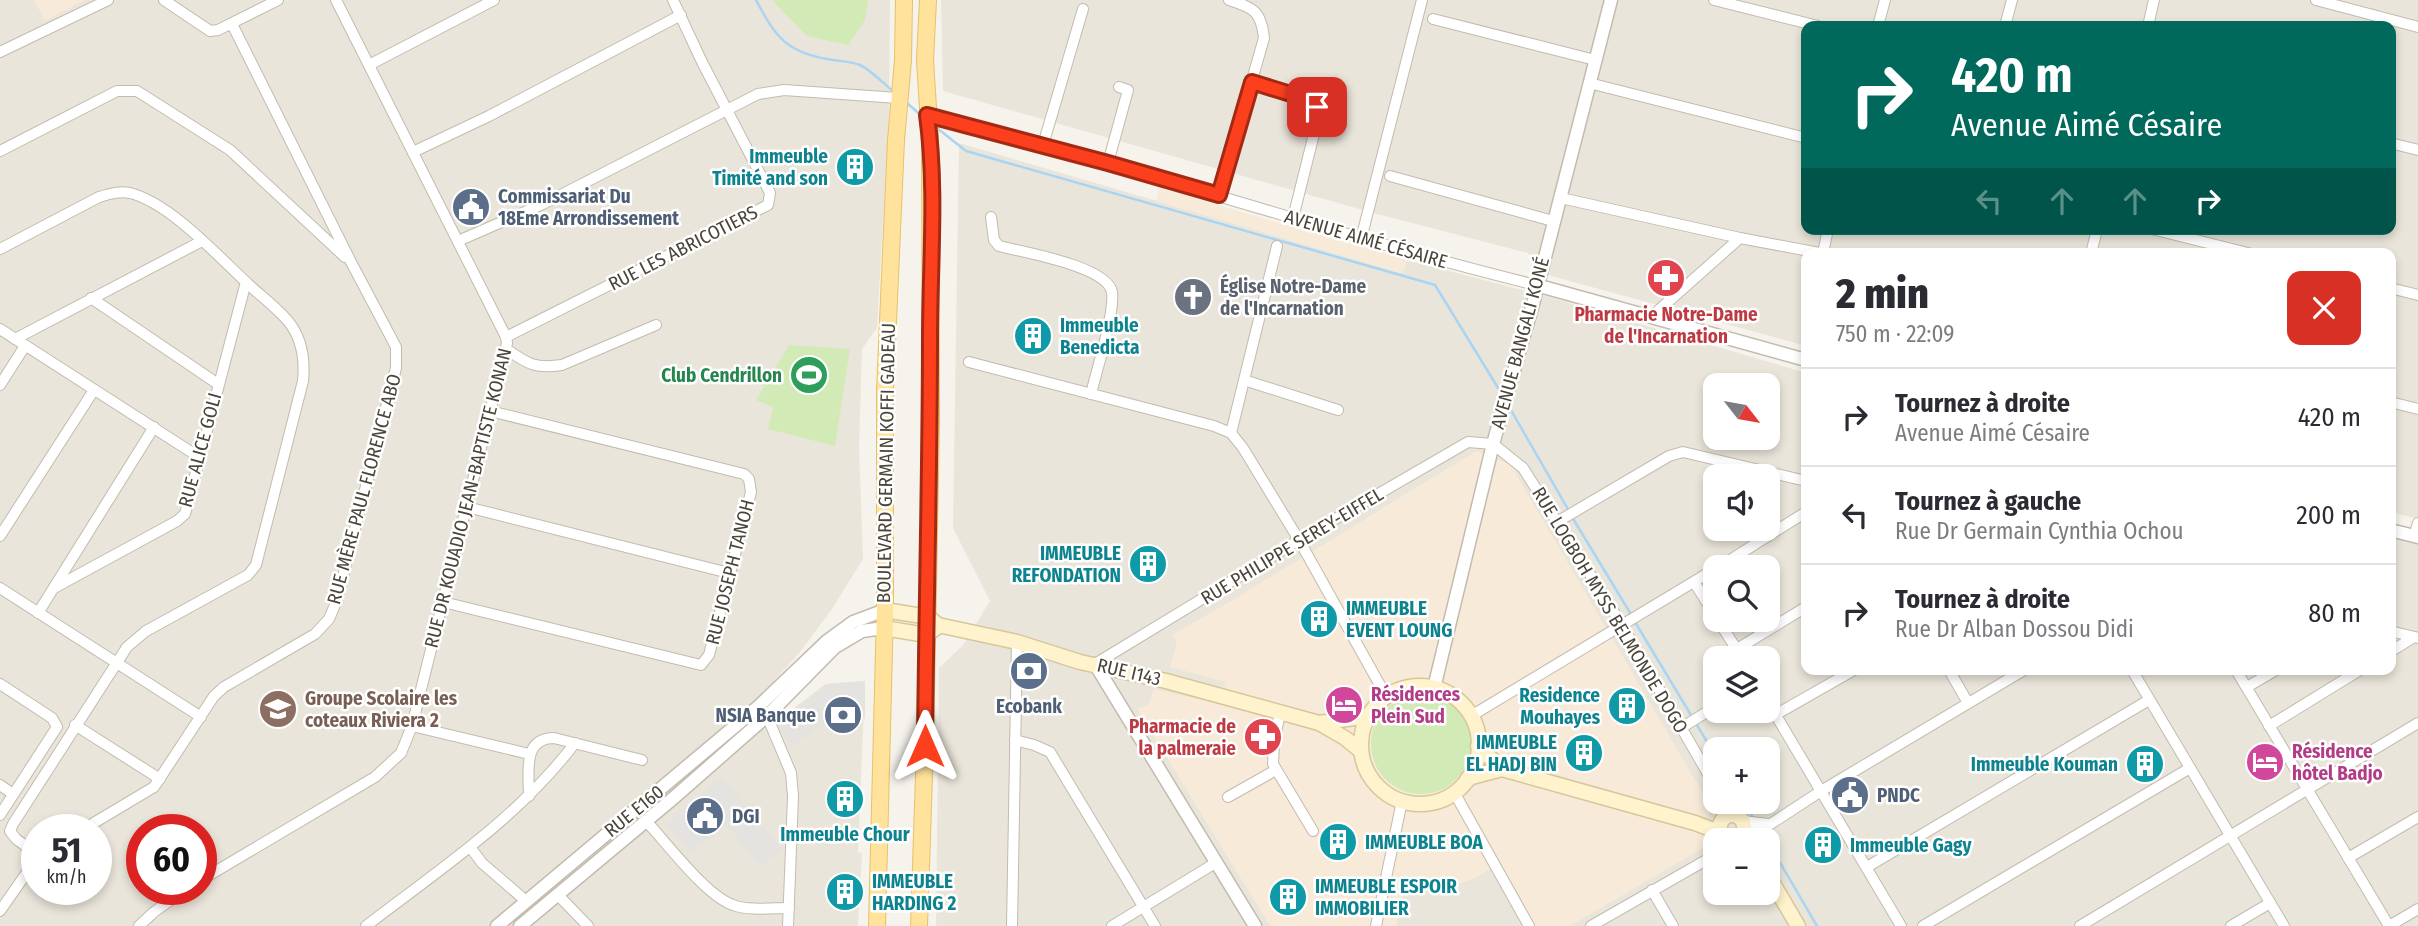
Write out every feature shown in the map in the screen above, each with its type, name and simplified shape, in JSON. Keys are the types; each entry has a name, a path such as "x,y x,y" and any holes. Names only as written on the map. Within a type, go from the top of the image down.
{"main road":[{"name":"BOULEVARD GERMAIN KOFFI GADEAU","path":"877,926 884,628 877,613 904,0"},
{"path":"919,926 931,626 932,230 925,61 928,0"},
{"path":"877,613 931,626"},
{"path":"884,628 931,626"},
{"name":"RUE I143","path":"931,626 1075,654 1095,664 1319,723 1361,751"},
{"path":"1408,687 1434,688 1459,701 1471,716 1477,730 1476,762 1468,778 1454,792 1439,800 1420,804 1402,801 1387,794 1374,782 1365,768 1361,738 1369,716 1386,696 1408,687"},
{"name":"RUE I143","path":"1319,723 1369,716"},
{"path":"1478,746 1502,769 1695,823 1733,828"},
{"path":"1468,778 1502,769"},
{"path":"1780,895 1798,926"}],"street":[{"path":"0,52 108,0"},
{"path":"164,0 210,30 218,30 232,24 278,0"},
{"name":"RUE DR KOUADIO JEAN-BAPTISTE KONAN","path":"217,871 375,777 401,753 412,726 506,349 506,337 336,0"},
{"path":"369,65 494,0"},
{"name":"RUE LES ABRICOTIERS","path":"506,337 768,205 770,192 673,0"},
{"path":"1219,195 1264,38 1263,27 1256,12 1251,7 1229,0"},
{"path":"1361,239 1422,0"},
{"name":"AVENUE BANGALI KONÉ","path":"1434,688 1493,444 1561,198 1611,0"},
{"path":"1714,0 1801,22"},
{"path":"1879,21 1885,0"},
{"path":"2007,21 2012,0"},
{"path":"2149,21 2154,0"},
{"path":"2316,0 2395,21"},
{"path":"1043,145 1083,9"},
{"path":"413,152 489,116 681,15"},
{"path":"1433,19 1595,60"},
{"path":"2396,21 2418,27"},
{"name":"RUE MÈRE PAUL FLORENCE ABO","path":"110,814 145,794 160,779 214,696 223,687 315,634 329,619 337,600 398,356 396,347 232,24"},
{"path":"1252,82 1310,100 1317,107 1318,118 1293,218"},
{"path":"1589,83 1801,137"},
{"path":"1108,163 1128,90 1119,88"},
{"path":"0,151 117,90 137,91 230,150 351,262"},
{"path":"458,241 543,204 758,94 784,90 898,98"},
{"name":"AVENUE AIMÉ CÉSAIRE","path":"927,115 1108,163 1361,239 1801,359"},
{"path":"2396,144 2418,150"},
{"path":"1390,176 1553,221"},
{"path":"0,249 99,197 113,192 129,193 148,201 202,241 288,321 303,352 305,365 259,555 248,575 146,631 127,647 10,831"},
{"path":"1561,198 1801,249"},
{"path":"991,216 994,240 999,246 1080,267 1095,274 1110,287 1110,314 1091,394"},
{"path":"2176,235 2228,248"},
{"path":"1651,317 1740,238"},
{"path":"15,339 202,241"},
{"path":"1231,433 1277,246"},
{"name":"RUE ALICE GOLI","path":"54,588 181,517 188,505 246,282"},
{"path":"2396,290 2418,295"},
{"path":"91,298 218,384"},
{"path":"506,349 528,364 547,367 562,365 656,326"},
{"path":"0,329 199,457"},
{"path":"0,385 25,346"},
{"path":"969,362 1214,426 1231,433 1299,540 1386,696"},
{"path":"1244,380 1338,410"},
{"path":"0,536 94,390"},
{"path":"2396,404 2418,409"},
{"name":"RUE JOSEPH TANOH","path":"443,602 701,665 709,655 751,492 749,479 744,474 491,411"},
{"path":"38,613 155,427"},
{"name":"RUE PHILIPPE SEREY-EIFFEL","path":"1095,664 1299,540 1468,442 1493,444"},
{"name":"RUE LOGBOH MYSS BELMONDE DOGO","path":"1493,444 1523,468 1622,625 1703,766"},
{"path":"1557,522 1670,456 1683,452 1801,480"},
{"path":"467,507 729,573"},
{"path":"1738,555 1801,515"},
{"path":"2396,530 2417,532"},
{"path":"1471,716 1703,577"},
{"path":"1695,582 1703,595"},
{"path":"0,588 201,717"},
{"path":"1750,646 1801,611"},
{"name":"RUE E160","path":"497,926 771,696 827,641 853,622 877,613"},
{"name":"RUE E160","path":"520,926 766,716 835,647 862,631 884,628"},
{"path":"2396,633 2416,638"},
{"path":"2396,649 2416,638"},
{"path":"1012,926 1017,642"},
{"path":"1095,664 1255,926"},
{"path":"1780,712 1845,675"},
{"path":"1952,675 1968,703"},
{"path":"1743,828 1821,791 2016,675"},
{"path":"2135,675 2284,926"},
{"path":"2239,675 2389,926 2418,909"},
{"path":"2247,687 2267,675"},
{"path":"2269,726 2352,675"},
{"path":"0,684 52,718 57,727 0,815"},
{"path":"771,696 766,716 791,773 793,796 788,926"},
{"path":"1867,867 2149,700"},
{"path":"1280,713 1273,755 1276,770 1313,831"},
{"path":"1681,728 1703,714"},
{"path":"1780,723 1901,926"},
{"path":"2080,926 2418,723"},
{"path":"75,725 160,779"},
{"path":"412,726 529,754"},
{"path":"529,796 529,754 534,746 545,738 576,743 642,761"},
{"path":"1015,740 1050,752 1155,926"},
{"path":"366,926 470,848 547,779 576,743"},
{"path":"1923,926 2190,768"},
{"path":"1228,797 1276,770"},
{"path":"0,785 13,794"},
{"path":"1454,792 1529,926"},
{"path":"1376,926 1402,801"},
{"path":"2348,858 2418,817"},
{"path":"646,821 706,887 725,901 738,907 789,908"},
{"path":"0,823 21,843"},
{"path":"470,848 482,863 526,901"},
{"path":"1112,926 1217,862"},
{"path":"1591,926 1703,862"},
{"path":"0,911 21,880"},
{"path":"1652,890 1673,926"},
{"path":"556,894 588,926"},
{"path":"2231,926 2270,902"},
{"path":"139,926 164,905"}],"shaded area":[{"path":"0,0 890,0 889,113 877,328 862,349 859,447 863,559 832,609 800,652 768,688 786,714 826,684 865,681 858,852 862,853 858,926 0,926"},
{"path":"34,0 85,0 45,21"},
{"path":"941,0 2418,0 2418,519 2396,513 2396,248 1801,248 1801,345 1548,275 1528,253 1377,214 943,91"},
{"path":"959,143 1402,273 1407,260 1549,297 1801,372 1801,675 2396,675 2396,537 2418,544 2418,926 936,926 939,668 963,645 990,601 953,528"},
{"path":"1159,188 1407,260 1403,273 1156,201"},
{"path":"1476,451 1510,464 1703,793 1703,814 1709,814 1709,828 1703,828 1703,848 1570,926 1524,926 1491,869 1473,879 1445,888 1405,886 1396,926 1270,926 1137,709 1149,704 1154,689 1212,702 1226,682 1170,667 1177,644 1172,635"},
{"path":"865,681 865,719 843,707 793,746 776,724 826,684"},
{"path":"722,777 782,849 761,867 726,825 691,854 666,824"}],"green space":[{"path":"772,0 868,0 865,20 848,45 807,36"},
{"name":"Club Cendrillon","path":"789,345 850,349 835,446 768,429 773,407 756,400"},
{"path":"1421,694 1440,698 1456,709 1467,725 1471,744 1467,763 1456,779 1440,790 1421,794 1402,790 1386,779 1375,763 1371,744 1375,725 1386,709 1402,698"}],"waterway":[{"path":"756,0 776,33 792,47 813,56 860,65 894,92"},
{"path":"907,103 923,117"},
{"path":"937,128 966,151 1435,285 1503,396"},
{"path":"1508,405 1569,511"},
{"path":"1572,517 1632,616"},
{"path":"1635,622 1704,737"},
{"path":"1751,814 1754,819"},
{"path":"1780,863 1817,926"}],"place":[{"name":"Immeuble Timité and son","path":"855,167"},
{"name":"Commissariat Du 18Eme Arrondissement","path":"471,207"},
{"name":"Pharmacie Notre-Dame de l'Incarnation","path":"1666,278"},
{"name":"Église Notre-Dame de l'Incarnation","path":"1193,297"},
{"name":"Immeuble Benedicta","path":"1033,336"},
{"name":"Club Cendrillon","path":"809,375"},
{"name":"IMMEUBLE REFONDATION","path":"1148,564"},
{"name":"IMMEUBLE EVENT LOUNG","path":"1319,619"},
{"name":"Ecobank","path":"1029,671"},
{"name":"Résidences Plein Sud","path":"1344,705"},
{"name":"Residence Mouhayes","path":"1627,706"},
{"name":"Groupe Scolaire les coteaux Riviera 2","path":"278,709"},
{"name":"NSIA Banque","path":"843,715"},
{"name":"Pharmacie de la palmeraie","path":"1263,737"},
{"name":"IMMEUBLE EL HADJ BIN","path":"1584,753"},
{"name":"Résidence hôtel Badjo","path":"2265,762"},
{"name":"Immeuble Kouman","path":"2145,764"},
{"name":"PNDC","path":"1850,795"},
{"name":"Immeuble Chour","path":"845,799"},
{"name":"DGI","path":"705,816"},
{"name":"IMMEUBLE BOA","path":"1338,842"},
{"name":"Immeuble Gagy","path":"1823,845"},
{"name":"IMMEUBLE HARDING 2","path":"845,892"},
{"name":"IMMEUBLE ESPOIR IMMOBILIER","path":"1288,897"}],"route":[{"path":"925,746 932,230 927,115 1219,195 1252,82 1310,100 1317,107"}]}
